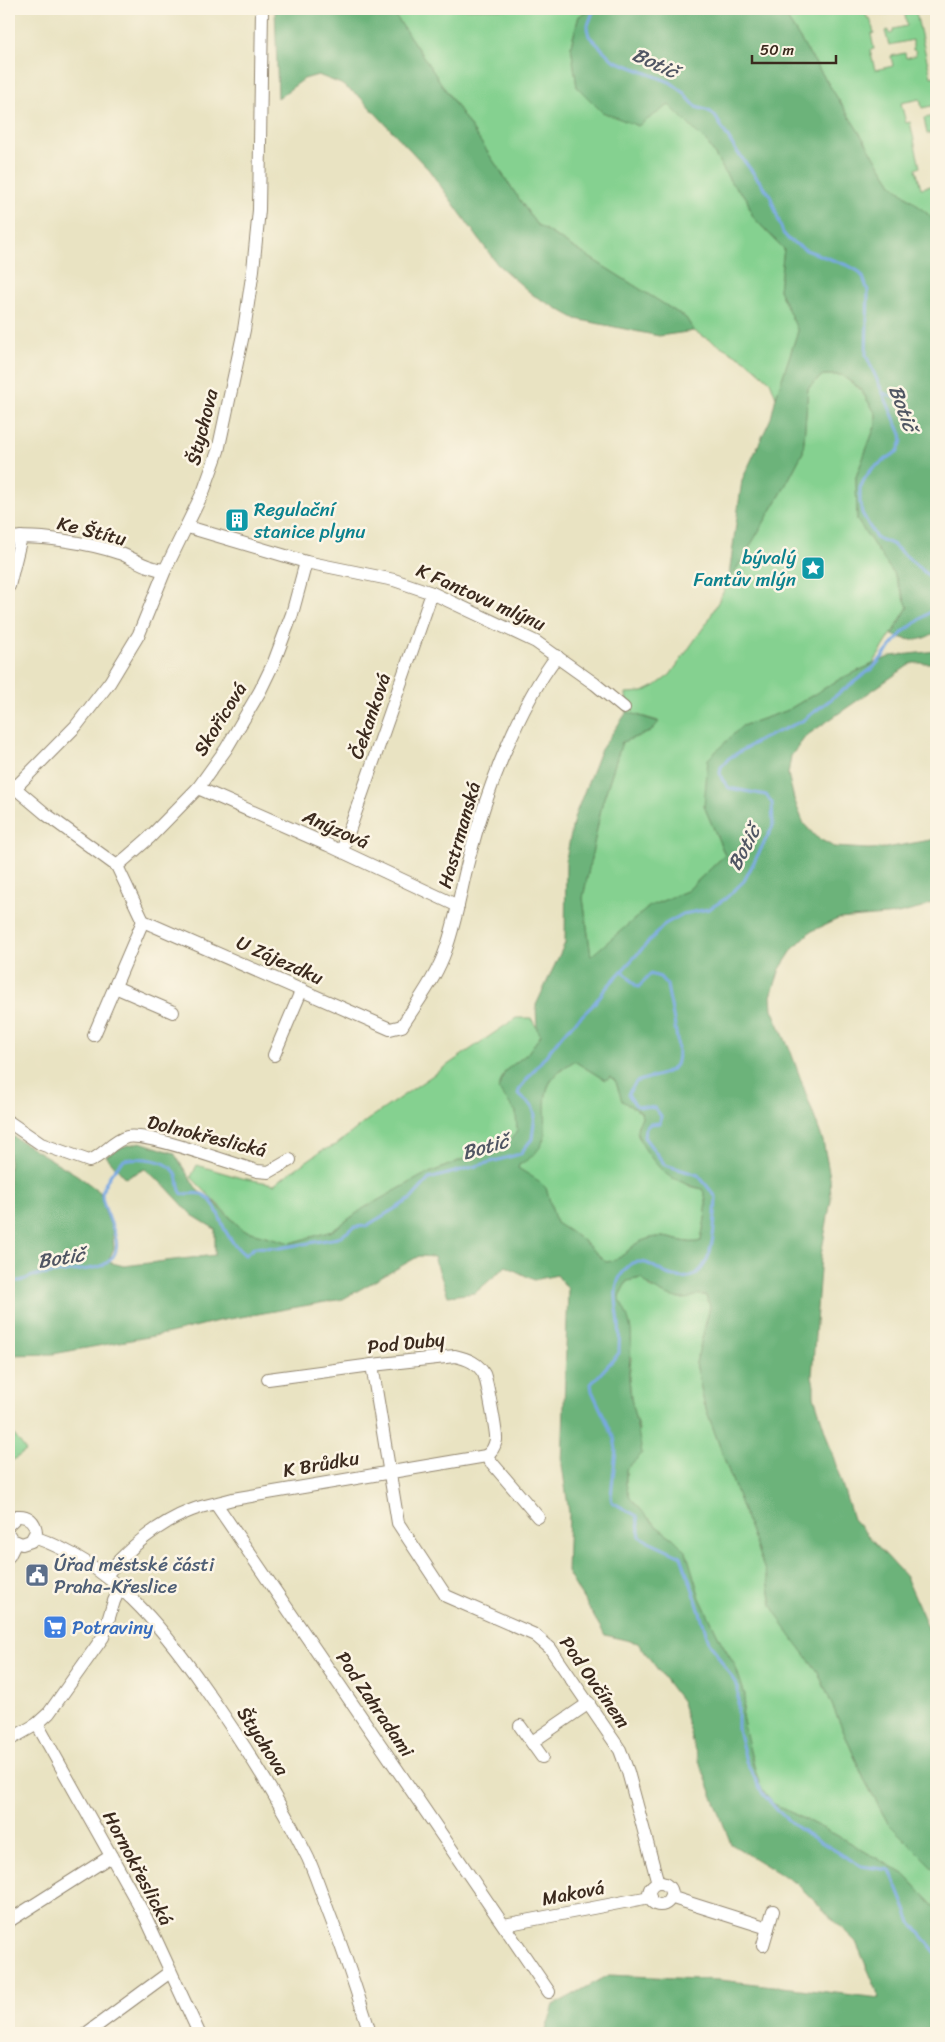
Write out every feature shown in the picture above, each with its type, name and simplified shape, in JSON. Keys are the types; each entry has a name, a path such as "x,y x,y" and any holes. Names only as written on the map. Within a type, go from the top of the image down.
{"street":[{"name":"Štychova","path":"10,789 76,726 110,682 139,634 165,570 188,527 204,490 218,451 244,330 259,210 262,9"},
{"name":"K Fantovu mlýnu","path":"188,527 306,562 394,580 432,593 536,642 624,708"},
{"name":"Ke Štítu","path":"15,538 56,540 97,548 119,553 148,568 165,570"},
{"path":"9,586 15,538"},
{"name":"Skořicová","path":"117,866 149,838 198,788 226,749 260,691 270,669 292,614 306,562"},
{"name":"Čekanková","path":"342,851 432,593"},
{"name":"Hastrmanská","path":"402,1026 431,981 442,958 454,924 478,825 496,776 532,696 557,656"},
{"name":"Anýzová","path":"198,788 342,851 458,906"},
{"path":"10,789 117,866 143,921 94,1035"},
{"name":"U Zájezdku","path":"143,921 390,1029 402,1026"},
{"path":"115,987 173,1012"},
{"path":"274,1054 302,989"},
{"name":"Dolnokřeslická","path":"9,1122 41,1144 88,1161 119,1140 129,1136 143,1137 167,1143 257,1171 268,1172 290,1160"},
{"name":"Pod Duby","path":"268,1379 455,1356 475,1363 485,1375 497,1437 494,1450 486,1456"},
{"name":"Pod Ovčínem","path":"372,1365 388,1472 398,1523 446,1596 535,1635 550,1648 620,1750 628,1772 658,1884"},
{"path":"486,1456 538,1517"},
{"name":"K Brůdku","path":"106,1575 132,1548 164,1523 192,1510 233,1499 486,1456"},
{"name":"Pod Zahradami","path":"216,1504 549,1992"},
{"path":"9,1523 17,1516 22,1516 30,1519 35,1527 34,1536 26,1543 12,1539 9,1556"},
{"name":"Štychova","path":"34,1536 64,1549 106,1575 156,1622 176,1646 245,1747 277,1798 309,1860 350,1968 370,2033"},
{"path":"9,1740 37,1724 49,1713 103,1636 120,1588"},
{"path":"532,1742 589,1703"},
{"name":"Hornokřeslická","path":"37,1724 146,1918 199,2033"},
{"path":"520,1726 542,1757"},
{"path":"9,1921 111,1856"},
{"path":"650,1897 651,1888 658,1884"},
{"name":"Maková","path":"504,1925 650,1897 656,1904 662,1904 667,1902 670,1897 670,1891 667,1886 658,1884"},
{"name":"Maková","path":"670,1897 768,1928"},
{"path":"763,1945 773,1911"},
{"path":"87,2033 170,1972"}],"green space":[{"path":"275,9 391,9 536,224 686,318 694,331 659,336 576,319 533,295 497,264 429,170 359,96 341,84 318,75 304,79 278,98"},
{"path":"391,9 595,9 579,16 571,45 577,87 669,105 709,145 732,184 746,197 753,217 784,249 779,290 798,331 776,397 770,381 747,361 694,331 686,318 536,224"},
{"path":"595,9 781,9 892,184 936,221 936,632 930,636 914,640 892,635 908,607 895,576 857,520 856,477 876,424 876,414 860,388 841,375 823,375 808,388 803,452 782,492 728,583 742,480 771,418 798,331 779,290 784,249 753,217 746,197 732,184 709,145 669,105 638,126 602,112 577,87 571,46 579,16"},
{"path":"781,9 865,9 867,18 870,18 874,33 871,34 874,49 870,50 875,70 893,66 891,56 905,53 906,58 916,55 915,50 913,50 913,40 889,45 885,31 888,30 889,34 893,33 893,29 907,26 904,10 882,15 880,9 915,9 931,77 936,76 936,105 922,108 920,99 901,103 906,123 910,122 920,167 916,169 921,188 936,185 936,221 892,184"},
{"path":"936,116 936,132 927,134 924,118"},
{"path":"823,375 841,375 860,389 876,414 876,424 856,477 857,520 895,576 908,607 873,664 840,679 786,711 742,726 704,806 725,855 687,891 650,906 591,957 583,898 602,804 622,742 650,732 658,721 627,712 626,693 643,692 670,675 708,621 803,452 808,388"},
{"path":"936,651 936,663 912,663 806,736 791,756 788,774 794,799 804,824 816,837 834,847 886,848 936,839 936,900 922,908 898,914 838,919 810,932 793,949 780,969 771,996 772,1009 792,1055 823,1141 830,1177 831,1200 821,1255 812,1376 814,1396 853,1519 906,1577 936,1645 936,1871 888,1823 864,1779 818,1672 783,1625 772,1605 768,1579 704,1403 696,1363 710,1306 706,1296 699,1294 684,1299 672,1297 650,1286 641,1278 627,1281 619,1296 631,1331 630,1388 642,1454 626,1469 626,1484 630,1498 656,1526 674,1539 686,1551 700,1598 720,1640 735,1665 745,1695 742,1716 753,1764 760,1786 772,1803 836,1835 904,1874 936,1908 936,2033 545,2033 554,2005 609,1975 720,1980 880,1998 856,1942 797,1884 731,1844 693,1745 682,1702 638,1643 605,1635 567,1572 569,1513 562,1465 568,1289 557,1275 534,1280 506,1266 475,1293 448,1296 434,1257 419,1256 343,1299 218,1321 170,1333 53,1354 9,1355 9,1134 77,1175 100,1192 112,1229 114,1248 108,1262 124,1266 215,1255 215,1229 192,1215 166,1187 145,1169 125,1178 106,1156 122,1147 140,1142 174,1153 198,1191 210,1198 243,1230 291,1243 332,1231 364,1208 422,1176 464,1159 503,1148 517,1132 516,1112 498,1089 505,1071 527,1054 541,1035 537,1029 536,1005 565,943 566,859 574,818 600,751 627,712 659,722 650,732 622,742 602,804 583,898 591,956 650,906 687,891 725,855 704,806 708,759 742,726 786,711 840,679 891,656","holes":["574,1061 605,1080 611,1077 616,1082 622,1101 641,1112 642,1118 637,1129 640,1141 660,1168 669,1176 702,1189 705,1195 706,1207 701,1241 690,1242 664,1237 651,1238 639,1242 621,1257 606,1262 580,1238 556,1223 546,1188 539,1181 518,1168 519,1165 535,1153 542,1143 545,1134 546,1096 548,1087 555,1075"]},
{"path":"516,1018 531,1018 541,1035 527,1054 505,1071 498,1089 516,1111 517,1132 503,1148 473,1155 422,1176 364,1208 332,1231 291,1243 243,1230 191,1177 197,1165 241,1178 274,1184 321,1151 336,1145 366,1121"},
{"path":"574,1061 605,1080 611,1077 616,1082 625,1100 641,1112 642,1118 637,1127 689,1186 702,1189 705,1195 706,1207 701,1241 690,1242 664,1237 651,1238 639,1242 621,1257 606,1262 580,1238 556,1223 546,1188 518,1168 544,1140 545,1105 548,1087 561,1071"},
{"path":"642,1278 652,1289 706,1296 710,1306 696,1363 704,1403 768,1579 772,1605 818,1672 864,1779 888,1823 936,1871 936,1908 904,1874 836,1835 772,1803 760,1786 742,1716 745,1695 735,1665 720,1640 700,1598 686,1551 674,1539 656,1526 630,1498 626,1484 626,1469 639,1430 632,1407 629,1377 630,1344 619,1296 627,1281"},
{"path":"9,1428 26,1451 9,1463"}],"waterway":[{"name":"Botič","path":"9,1277 15,1281 21,1281 35,1276 91,1269 101,1266 111,1259 116,1251 117,1243 102,1195 104,1186 110,1176 124,1160 146,1159 168,1165 177,1176 182,1194 202,1194 210,1200 229,1237 245,1255 255,1247 280,1248 338,1238 355,1227 366,1226 411,1199 429,1179 520,1154 532,1139 535,1115 532,1106 518,1094 520,1088 563,1034 592,1006 665,924 683,914 709,909 725,899 744,881 773,826 772,803 766,795 729,788 722,779 721,767 729,758 760,740 802,721 874,667 903,632 933,610 936,592 929,576 892,544 876,538 862,513 860,488 865,478 872,469 898,451 902,441 901,434 866,355 868,291 863,277 858,271 849,266 806,250 789,240 783,233 770,195 735,149 715,116 709,111 696,107 682,91 670,82 613,60 589,36 587,28 594,9"},
{"path":"884,393 903,402"},
{"path":"623,971 639,987 650,974 660,977 667,985 677,1039 678,1051 675,1066 667,1072 636,1082 628,1094 636,1106 655,1108 661,1116 660,1123 650,1124 645,1129 644,1137 665,1165 698,1175 716,1197 713,1239 704,1266 695,1274 683,1278 667,1274 646,1263 632,1263 624,1270 617,1285 619,1353 591,1384 592,1391 614,1438 616,1449 612,1502 637,1516 640,1537 681,1556 709,1642 738,1687 738,1729 746,1761 763,1794 796,1827 861,1866 890,1870 911,1922 936,1953"},
{"path":"936,1966 934,1971 936,1980"},
{"path":"928,2033 936,2025"}],"place":[{"name":"Regulační stanice plynu","path":"237,520"},
{"name":"bývalý Fantův mlýn","path":"813,568"},
{"name":"Úřad městské části Praha-Křeslice","path":"37,1575"},
{"name":"Potraviny","path":"55,1627"}]}
